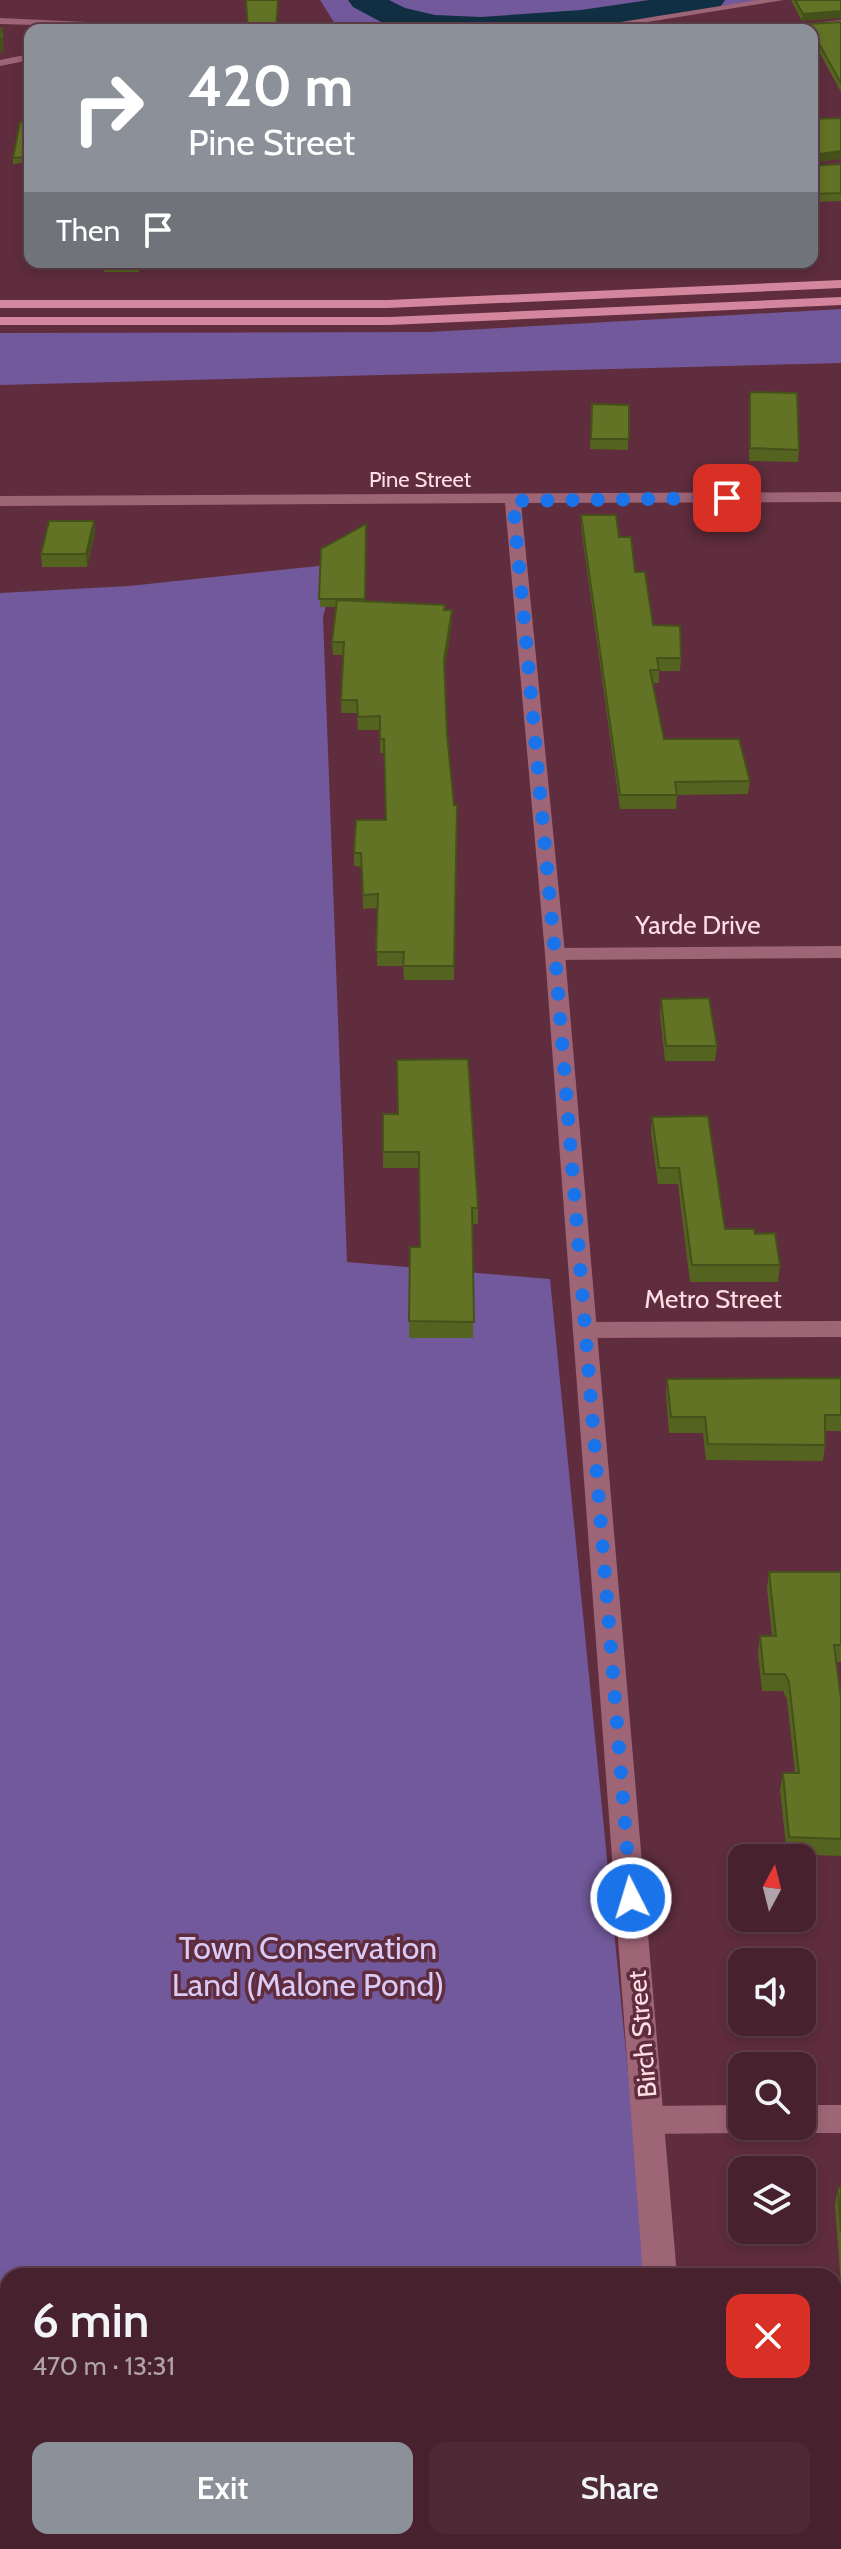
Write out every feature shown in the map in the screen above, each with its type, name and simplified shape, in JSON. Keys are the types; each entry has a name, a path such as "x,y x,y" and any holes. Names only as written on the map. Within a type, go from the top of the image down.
{"highway":[{"path":"0,304 388,304 841,284"},
{"path":"0,321 389,321 841,301"}],"main road":[{"path":"617,24 779,0"},
{"path":"0,21 48,24"},
{"path":"818,26 841,23"},
{"path":"0,63 24,58"},
{"name":"Pine Street","path":"0,501 513,501 841,497"},
{"name":"Birch Street","path":"513,501 555,954 659,2268"},
{"name":"Yarde Drive","path":"555,954 841,952"},
{"name":"Metro Street","path":"585,1330 841,1329"},
{"path":"649,2120 728,2119"},
{"path":"816,2119 841,2119"}],"green space":[{"path":"320,0 764,0 562,24 335,24"},
{"path":"841,309 841,363 0,385 0,333 429,332"},
{"name":"Town Conservation Land (Malone Pond)","path":"337,564 323,617 347,1262 550,1279 647,2268 0,2268 0,593 129,586"}],"building":[{"path":"246,0 278,0 276,24 248,24"},
{"path":"795,0 841,0 841,11 803,14"},
{"path":"841,22 841,83 818,42 818,24 808,24"},
{"path":"841,118 841,151 818,154 818,119"},
{"path":"20,122 24,122 24,157 13,158"},
{"path":"841,164 841,193 818,194 818,166"},
{"path":"750,392 797,393 799,450 750,448"},
{"path":"592,404 629,405 629,439 591,439"},
{"path":"581,515 616,515 619,537 631,537 635,572 645,572 653,625 680,626 681,658 657,658 659,670 650,670 664,739 739,739 750,781 675,782 677,795 620,795"},
{"path":"49,521 94,521 86,554 41,554"},
{"path":"366,524 365,599 319,599 321,549"},
{"path":"337,600 445,605 444,610 452,610 444,660 447,734 454,805 457,805 454,966 403,966 404,952 376,952 378,894 363,895 361,853 354,853 356,820 386,820 384,739 380,739 380,716 358,717 357,700 341,700 344,642 332,642"},
{"path":"709,998 717,1046 666,1046 661,999"},
{"path":"468,1059 478,1208 472,1208 474,1322 409,1321 410,1247 420,1247 419,1152 383,1152 383,1114 398,1114 397,1060"},
{"path":"708,1116 725,1229 754,1229 755,1234 775,1233 780,1265 692,1265 679,1168 659,1168 652,1117"},
{"path":"841,1378 841,1415 825,1415 825,1445 708,1444 705,1417 671,1417 667,1379"},
{"path":"769,1572 841,1572 841,1645 834,1645 841,1698 841,1839 789,1837 783,1773 799,1773 789,1682 785,1674 764,1674 760,1636 776,1636"},
{"path":"838,2188 841,2188 841,2232"}],"waterway":[{"path":"364,0 395,16 431,24"},
{"path":"540,24 709,0"}],"route":[{"path":"631,1898 555,954 513,501 727,498"}]}
